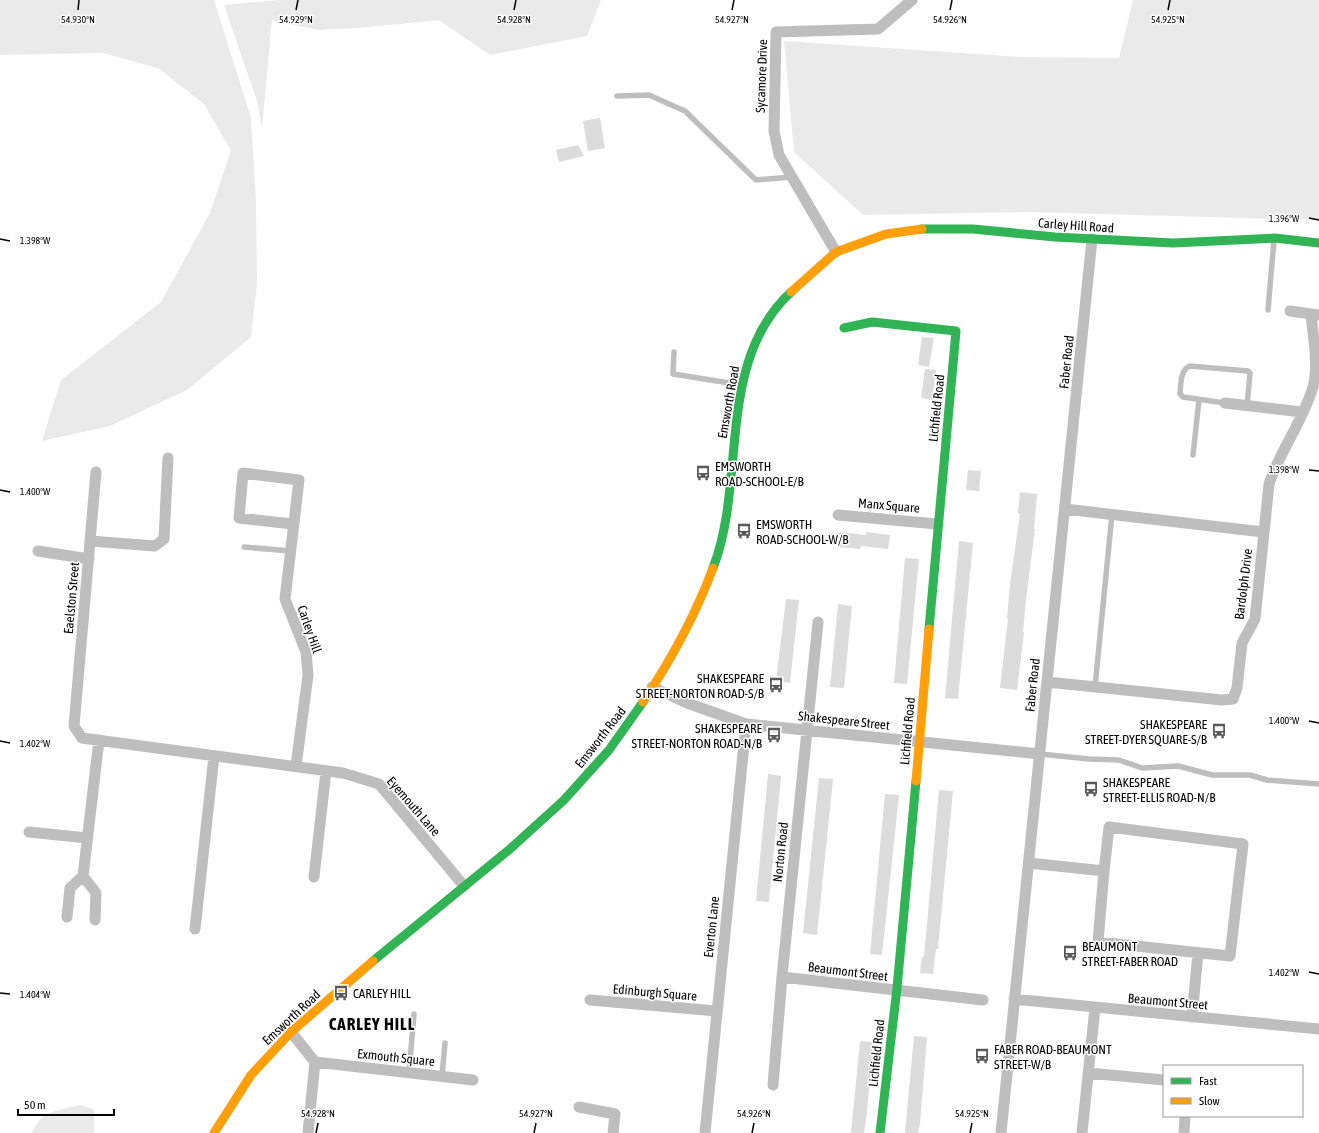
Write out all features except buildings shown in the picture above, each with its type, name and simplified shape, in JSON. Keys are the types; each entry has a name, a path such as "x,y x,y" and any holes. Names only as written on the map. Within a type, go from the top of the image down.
{"street":[{"name":"Sycamore Drive","path":"836,252 779,155 774,131 776,32 878,29 912,0"},
{"name":"Carley Hill Road","path":"836,252 886,234 918,229 973,229 1092,239 1174,243 1274,238 1319,243"},
{"name":"Faber Road","path":"1001,1133 1092,239"},
{"name":"Emsworth Road","path":"214,1133 251,1075 291,1032 510,849 564,800 609,750 676,649 700,602 720,550 744,372 762,329 789,294 836,252"},
{"path":"1290,311 1315,314"},
{"name":"Bardolph Drive","path":"1046,682 1222,700 1233,699 1237,688 1242,643 1255,619 1269,484 1276,464 1313,387 1315,365 1315,314"},
{"name":"Lichfield Road","path":"844,328 872,322 956,331 937,524 920,742 896,991 880,1133"},
{"path":"1225,403 1302,412"},
{"path":"90,541 151,546 155,546 162,542 164,539 168,458"},
{"name":"Eaelston Street","path":"74,726 96,472"},
{"name":"Carley Hill","path":"293,524 239,518 243,472 299,480 285,599 306,652 308,675 296,766"},
{"path":"1065,509 1263,532"},
{"name":"Manx Square","path":"838,515 937,524"},
{"path":"38,551 89,559"},
{"name":"Norton Road","path":"773,1085 782,977 818,622"},
{"name":"Shakespeare Street","path":"652,687 688,703 746,724 1040,754"},
{"name":"Everton Lane","path":"705,1133 746,724"},
{"name":"Eyemouth Lane","path":"74,726 82,738 343,773 379,784 464,886"},
{"path":"68,917 70,888 83,876 99,740"},
{"path":"195,929 214,756"},
{"path":"314,877 326,771"},
{"path":"1108,827 1243,844 1230,956 1098,942 1104,871 1108,827"},
{"path":"29,832 87,838"},
{"path":"1029,863 1104,871"},
{"path":"83,876 96,893 95,920"},
{"path":"1192,1017 1198,953"},
{"name":"Beaumont Street","path":"782,977 983,1000"},
{"name":"Beaumont Street","path":"1014,999 1319,1029"},
{"name":"Edinburgh Square","path":"590,1000 717,1012"},
{"path":"1082,1133 1095,1008"},
{"path":"291,1032 315,1062 308,1133"},
{"name":"Exmouth Square","path":"315,1062 473,1080"},
{"path":"1088,1073 1163,1080"},
{"path":"579,1107 615,1114 613,1133"},
{"path":"1184,1133 1185,1117"}],"lane":[{"path":"617,96 649,95 685,111 756,180 792,177"},
{"path":"1268,310 1274,238"},
{"path":"674,352 673,374 742,385"},
{"path":"1225,403 1186,398 1180,394 1183,371 1190,366 1248,371 1250,373 1247,406"},
{"path":"1193,455 1199,400"},
{"path":"1095,687 1112,514"},
{"path":"244,547 290,551"},
{"path":"1040,754 1089,759 1119,760 1142,768 1178,766 1212,775 1250,775 1267,780 1319,784"},
{"path":"409,1072 414,1014"},
{"path":"442,1076 445,1043"}],"shaded area":[{"path":"0,0 214,0 251,118 256,203 257,284 251,337 187,390 110,426 42,441 61,380 161,302 210,213 231,150 204,104 158,68 103,53 0,55"},
{"path":"279,0 601,0 587,36 490,55 439,20 358,28 317,30 272,20 262,128 257,101 224,5"},
{"path":"1133,0 1319,0 1319,220 1030,212 863,215 794,152 784,41 1020,57 1119,58"},
{"path":"79,1105 94,1109 94,1133 32,1133 35,1126 45,1116 57,1110"}],"traffic: fast":[{"path":"922,229 973,229 1055,237 1173,243 1275,238 1319,243"},
{"path":"713,568 723,534 729,498 736,424 742,387 752,352 767,320 791,292"},
{"path":"844,328 872,322 956,331 929,629"},
{"path":"373,961 510,849 564,800 609,750 643,702"},
{"path":"880,1133 897,988 916,781"}],"traffic: slow":[{"path":"791,292 836,252 886,234 922,229"},
{"path":"643,702 682,637 713,568"},
{"path":"916,781 929,629"},
{"path":"214,1133 251,1075 291,1032 373,961"}],"place":[{"name":"EMSWORTH ROAD-SCHOOL-E/B","path":"703,473"},
{"name":"EMSWORTH ROAD-SCHOOL-W/B","path":"744,531"},
{"name":"SHAKESPEARE STREET-NORTON ROAD-S/B","path":"776,685"},
{"name":"SHAKESPEARE STREET-DYER SQUARE-S/B","path":"1219,731"},
{"name":"SHAKESPEARE STREET-NORTON ROAD-N/B","path":"774,735"},
{"name":"SHAKESPEARE STREET-ELLIS ROAD-N/B","path":"1091,789"},
{"name":"BEAUMONT STREET-FABER ROAD","path":"1070,953"},
{"name":"CARLEY HILL","path":"341,993"},
{"name":"FABER ROAD-BEAUMONT STREET-W/B","path":"982,1056"}],"district":[{"name":"CARLEY HILL","path":"372,1024"}]}
